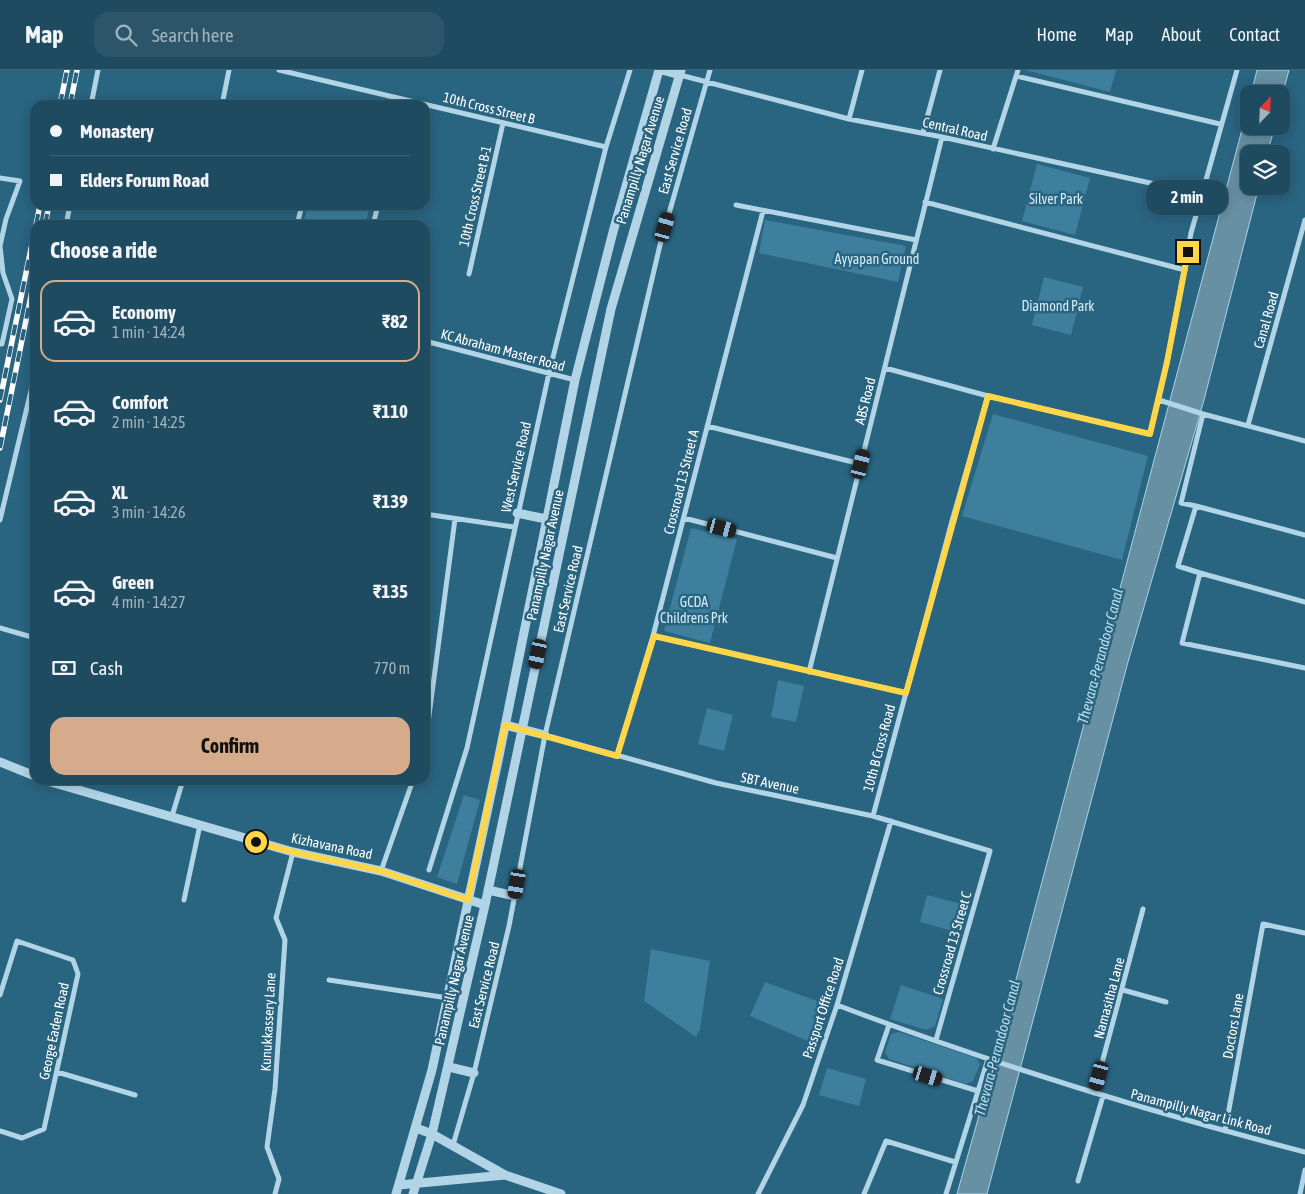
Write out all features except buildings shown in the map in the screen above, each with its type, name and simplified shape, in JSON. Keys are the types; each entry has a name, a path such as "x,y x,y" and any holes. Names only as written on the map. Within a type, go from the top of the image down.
{"street":[{"path":"92,100 98,70"},
{"path":"223,100 229,70"},
{"name":"10th Cross Street B","path":"279,70 398,100"},
{"name":"West Service Road","path":"429,870 467,748 549,373 606,147 630,70"},
{"path":"660,70 681,72"},
{"name":"Panampilly Nagar Avenue","path":"397,1189 416,1128 448,998 576,380 613,232 660,70"},
{"name":"East Service Road","path":"453,1145 474,1073 515,896 546,735 660,245 710,70"},
{"path":"849,119 862,70"},
{"path":"923,133 940,70"},
{"path":"885,368 988,396 1150,434 1159,400 1200,194 1237,70"},
{"name":"Central Road","path":"681,72 707,81 849,119 942,137 1200,194"},
{"name":"Panampilly Nagar Avenue","path":"413,1194 432,1134 449,1067 611,308 681,72"},
{"path":"994,149 1017,73 1220,124"},
{"name":"10th Cross Street B","path":"430,107 606,147"},
{"name":"10th Cross Street B-1","path":"469,274 503,123"},
{"name":"ABS Road","path":"809,672 942,137"},
{"path":"0,178 20,181 0,246 3,273 12,299 2,344 0,344"},
{"path":"925,202 1185,270"},
{"path":"736,205 916,240"},
{"name":"Crossroad 13 Street A","path":"617,756 654,636 763,211"},
{"name":"Canal Road","path":"1248,425 1305,220"},
{"name":"KC Abraham Master Road","path":"430,343 576,380"},
{"path":"0,520 30,395"},
{"name":"10th B Cross Road","path":"873,816 988,396"},
{"path":"1159,400 1202,414 1305,441"},
{"path":"1202,414 1181,503 1305,535"},
{"path":"707,426 861,464"},
{"path":"1196,506 1178,566 1305,602"},
{"path":"517,513 546,519"},
{"path":"430,515 514,527"},
{"path":"684,518 837,558"},
{"path":"430,710 455,519"},
{"path":"1200,573 1182,643 1305,668"},
{"path":"0,628 30,637"},
{"path":"654,636 906,693"},
{"path":"505,725 546,735"},
{"name":"SBT Avenue","path":"546,735 716,783 873,816 990,851"},
{"path":"0,762 30,774"},
{"name":"Kizhavana Road","path":"62,785 293,852 381,871 485,905"},
{"path":"172,816 181,785"},
{"path":"381,871 411,785"},
{"name":"Passport Office Road","path":"758,1194 803,1105 837,1005 891,821"},
{"path":"184,900 200,825"},
{"name":"Crossroad 13 Street C","path":"936,1040 990,851"},
{"name":"Kunukkassery Lane","path":"275,1194 279,1179 268,1147 275,1089 284,940 276,918 293,852"},
{"path":"488,890 515,896"},
{"name":"Namasitha Lane","path":"1094,1093 1123,990 1143,909"},
{"name":"Doctors Lane","path":"1225,1131 1263,924 1305,933"},
{"name":"George Eaden Road","path":"0,1131 22,1138 44,1129 78,974 73,960 16,942 3,973"},
{"path":"0,995 3,973"},
{"path":"329,980 448,998"},
{"path":"1123,990 1166,1002"},
{"name":"Panampilly Nagar Link Road","path":"837,1005 988,1059 1102,1096 1305,1152"},
{"path":"889,1025 877,1060 978,1091"},
{"path":"946,1194 988,1059"},
{"path":"449,1067 474,1073"},
{"path":"57,1072 135,1095"},
{"path":"1078,1181 1102,1096"},
{"path":"416,1128 453,1145 505,1175 561,1194"},
{"path":"864,1194 886,1141 955,1162"},
{"path":"1300,1194 1305,1170"},
{"path":"397,1189 417,1184 505,1175"}],"green space":[{"path":"1025,70 1116,70 1110,92"},
{"name":"Silver Park","path":"1037,164 1090,178 1075,235 1022,221"},
{"path":"307,210 369,210 366,220 304,220"},
{"name":"Ayyapan Ground","path":"765,220 906,246 898,282 759,253"},
{"name":"Diamond Park","path":"1044,277 1083,287 1071,335 1032,325"},
{"path":"993,414 1148,456 1122,560 962,516"},
{"name":"GCDA Childrens Prk","path":"691,528 737,539 710,643 664,631"},
{"path":"778,680 804,686 796,722 771,717"},
{"path":"707,708 733,715 724,751 698,744"},
{"path":"464,795 480,800 457,884 437,877"},
{"path":"927,895 969,906 960,933 920,922"},
{"path":"651,949 710,961 700,1029 696,1037 644,1001"},
{"path":"765,982 825,1004 815,1044 750,1016"},
{"path":"901,985 943,999 935,1026 926,1030 890,1019"},
{"path":"899,1032 976,1058 980,1064 973,1081 966,1084 889,1059 885,1052 891,1034"},
{"path":"827,1068 866,1079 859,1106 819,1095"}],"shaded area":[{"path":"1257,70 1289,70 1285,85 1253,85"},
{"name":"Thevara-Perandoor Canal","path":"1240,135 1272,135 1270,145 1240,145 1240,195 1257,195 1204,400 1128,662 987,1194 957,1194 997,1051"}],"railway":[{"path":"61,100 67,70"},
{"path":"71,100 77,70"},
{"path":"37,220 39,210"},
{"path":"46,220 48,210"},
{"path":"0,400 30,253"},
{"path":"0,448 30,301"}],"route":[{"path":"256,842 381,871 468,900 505,725 617,756 654,636 906,693 988,396 1150,434 1167,362 1188,252"}]}
